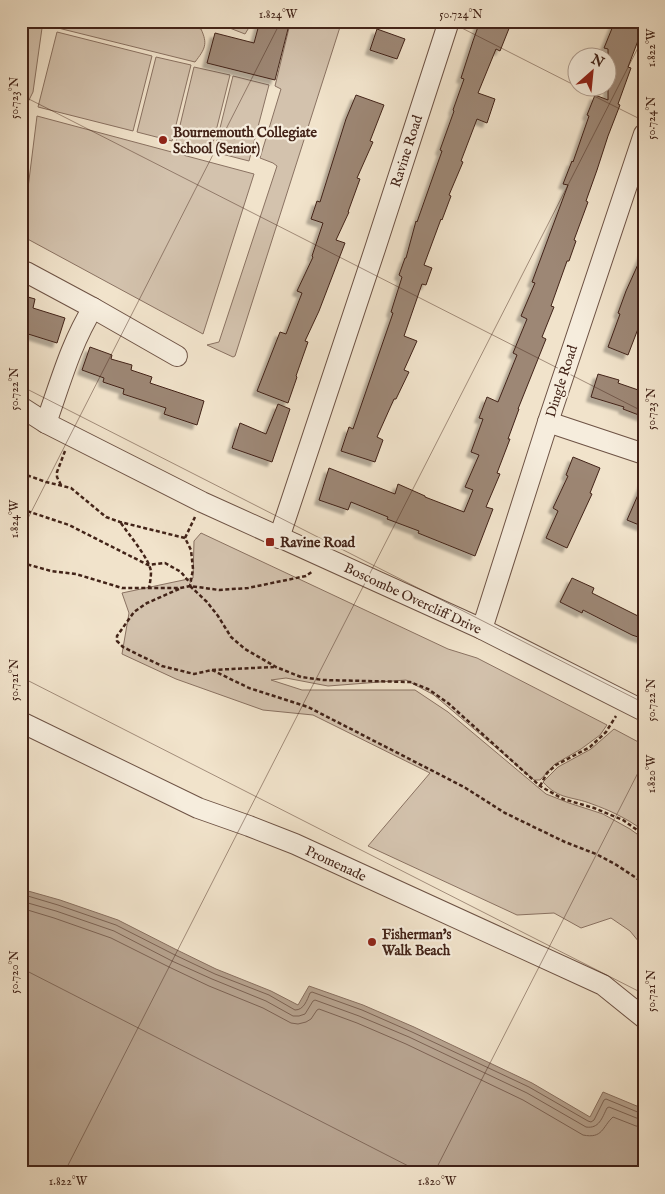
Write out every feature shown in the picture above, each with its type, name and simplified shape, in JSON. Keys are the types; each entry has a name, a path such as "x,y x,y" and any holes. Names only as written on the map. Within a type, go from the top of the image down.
{"street":[{"name":"Ravine Road","path":"279,538 448,21"},
{"name":"Dingle Road","path":"482,630 548,422 644,134"},
{"path":"21,271 26,272 177,356"},
{"path":"46,423 74,342 92,308"},
{"name":"Boscombe Overcliff Drive","path":"21,407 46,423 202,502 482,630 644,711"},
{"path":"548,422 644,454"},
{"name":"Promenade","path":"21,722 198,808 295,844 602,985 644,1018"}],"path":[{"path":"62,486 57,477 57,472 63,456"},
{"path":"21,473 71,488 106,517 185,538 191,550 192,569 190,585"},
{"path":"185,538 202,502"},
{"path":"21,509 69,525 148,565 165,563 181,572 218,616 231,636 245,649 276,667 301,677 323,680 410,682 428,689 448,702 540,786 563,799 594,808 622,820 643,833"},
{"path":"120,522 146,559 151,571 149,588"},
{"path":"276,667 212,670 194,674 162,666 123,647 117,640 117,636 134,612 147,603 180,588 190,585 219,590 248,588 306,576 327,559"},
{"path":"21,564 51,571 76,574 122,588 180,588"},
{"path":"212,670 249,688 308,708 464,787 505,813 565,842 596,854 644,883"},
{"path":"540,786 547,773 556,765 590,747 606,732 624,701"}],"shaded area":[{"path":"24,21 43,21 33,92 28,102 21,104 21,23"},
{"path":"50,21 173,21 201,29 205,43 195,62 50,26"},
{"path":"218,21 253,21 245,34 222,25"},
{"path":"275,21 324,21 340,27 235,356 233,357 207,345 219,342 277,166 260,158 281,89 275,86 290,24"},
{"path":"57,32 152,56 133,131 38,107"},
{"path":"156,57 191,65 172,141 137,132"},
{"path":"194,67 230,75 211,151 176,142"},
{"path":"233,76 269,85 249,161 214,152"},
{"path":"37,116 254,174 203,334 22,236"},
{"path":"21,120 27,125 27,138 21,183"},
{"path":"201,533 448,649 477,658 607,725 600,735 555,764 540,780 534,780 434,695 406,680 328,686 286,678 271,680 302,690 415,690 448,712 546,794 603,814 644,839 644,948 630,931 611,918 581,928 554,913 517,915 368,846 430,773 313,715 263,710 176,679 122,654 129,613 122,593 193,578 194,541"},
{"path":"614,729 644,745 644,827 641,829 605,809 585,801 560,795 543,782 558,767 591,749"}],"water":[{"path":"21,889 118,920 216,969 271,991 298,1005 309,986 363,1005 532,1083 590,1117 603,1092 644,1109 644,1173 21,1173"}],"building":[{"path":"260,21 272,21 289,25 275,80 207,63 215,33 254,43"},
{"path":"480,21 512,21 500,51 496,49 478,93 495,99 487,123 477,119 461,161 463,162 449,195 451,196 424,265 432,268 426,285 422,284 404,336 417,341 404,370 409,372 396,399 394,399 377,437 383,440 375,462 341,451 349,427 353,429 393,313 391,312 402,277 399,275 406,258 416,221 442,151 440,150 464,79 461,78"},
{"path":"615,21 644,21 628,67 631,68 618,104 620,105 586,201 588,202 574,240 576,241 551,306 554,307 542,337 546,339 518,409 508,439 510,439 497,473 500,474 486,507 493,509 475,556 418,533 419,531 387,519 388,517 351,502 348,510 319,500 329,468 395,494 398,484 464,512 473,490 465,487 479,455 471,452 483,419 479,418 487,397 498,402 517,355 513,353 527,319 521,316 535,283 532,282 568,185 563,184 589,116 587,115 594,98 608,100 608,98 618,98 618,48 604,48"},
{"path":"377,29 405,39 397,59 370,50"},
{"path":"356,95 384,105 370,141 373,142 357,178 360,179 349,212 336,240 345,243 319,311 305,341 308,342 288,403 257,391 280,332 286,334 302,293 297,291 313,257 323,223 311,219 317,201 320,202 346,119"},
{"path":"644,251 644,322 641,321 628,355 608,347 626,291"},
{"path":"21,295 35,299 33,308 65,318 57,343 25,333 21,335"},
{"path":"90,347 112,355 111,359 132,365 131,370 152,377 150,383 204,401 197,425 164,414 166,408 123,394 124,389 103,382 104,378 82,370"},
{"path":"598,374 619,380 618,383 644,392 644,417 623,409 624,407 591,397"},
{"path":"278,404 290,409 272,462 232,448 240,423 266,434"},
{"path":"573,457 600,468 590,493 592,494 567,548 546,538 558,511 553,508 568,476 566,475"},
{"path":"644,481 644,527 627,520"},
{"path":"572,578 594,588 592,593 644,619 644,639 632,635 583,610 582,613 560,602"}],"place":[{"name":"Bournemouth Collegiate School (Senior)","path":"163,140"},
{"name":"Ravine Road","path":"270,542"},
{"name":"Fisherman's Walk Beach","path":"372,942"}]}
